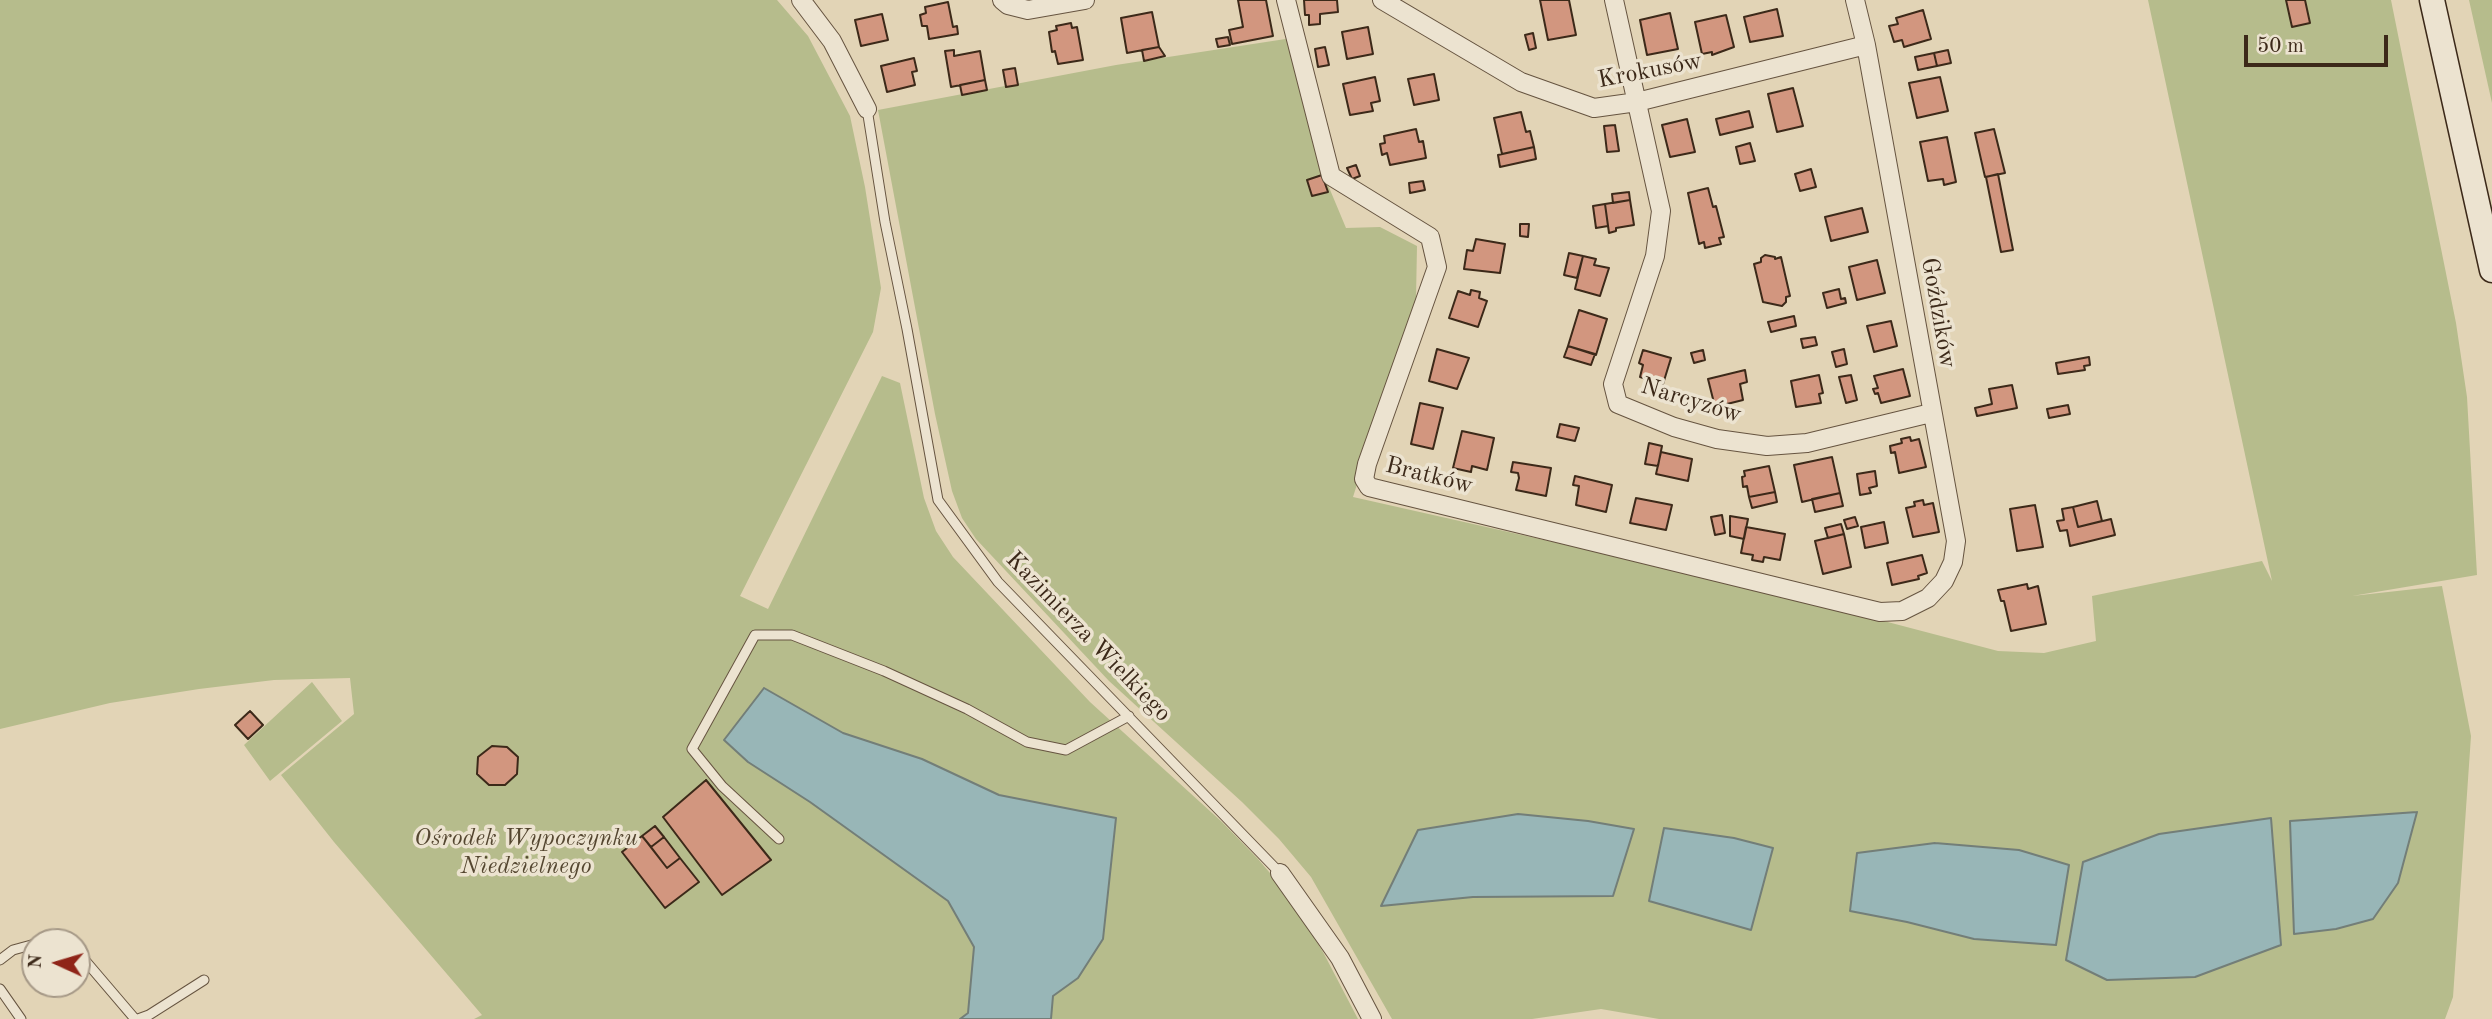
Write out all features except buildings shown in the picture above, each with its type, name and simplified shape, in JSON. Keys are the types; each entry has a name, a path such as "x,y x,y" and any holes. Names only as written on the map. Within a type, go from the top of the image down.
{"street":[{"name":"Kazimierza Wielkiego","path":"801,0 832,41 867,109"},
{"path":"1002,0 1008,5 1028,10 1085,0"},
{"name":"Bratków","path":"1286,0 1331,176 1430,237 1437,267 1367,464 1364,479 1369,487 1880,612 1902,611"},
{"name":"Krokusów","path":"1382,0 1521,82 1594,108 1637,102 1866,45"},
{"path":"1614,0 1637,102"},
{"name":"Goździków","path":"1855,0 1866,45 1956,541 1953,562 1944,581 1928,598 1902,611"},
{"path":"2432,0 2492,270"},
{"name":"Narcyzów","path":"1637,102 1661,211 1655,256 1613,384 1618,404 1674,427 1717,439 1767,446 1807,443 1931,413"},
{"name":"Kazimierza Wielkiego","path":"1280,873 1340,958 1372,1019"}],"lane":[{"name":"Kazimierza Wielkiego","path":"867,109 885,222 938,500 998,582 1280,873"},
{"path":"779,839 722,786 692,749 755,635 793,635 884,671 967,709 1027,742 1066,750 1129,716"},
{"path":"0,960 13,950 21,948"},
{"path":"91,967 136,1019 149,1015 204,980"},
{"path":"0,989 21,1019"}],"green space":[{"name":"Ośrodek Wypoczynku Niedzielnego","path":"0,0 777,0 808,36 850,116 865,187 881,288 873,332 740,596 768,609 882,376 900,383 924,498 936,531 953,557 1090,702 1222,822 1258,859 1287,893 1323,952 1358,1019 474,1019 482,1015 334,842 281,775 354,714 350,678 274,680 199,689 110,703 0,729"},
{"path":"2148,0 2391,0 2456,323 2467,397 2477,575 2352,596 2442,586 2471,736 2453,997 2445,1019 1659,1019 1601,1009 1532,1019 1392,1019 1311,877 1279,839 1109,681 976,539 962,518 952,491 935,414 878,110 1116,65 1292,38 1323,173 1346,228 1380,227 1417,246 1416,298 1353,497 1762,589 1998,651 2044,653 2096,641 2092,596 2262,561 2272,581"},
{"path":"2469,0 2492,0 2492,103"},
{"path":"312,682 342,721 270,781 244,745"}],"water":[{"path":"764,688 843,733 922,759 999,795 1116,818 1103,939 1078,978 1053,996 1051,1019 960,1019 968,1013 974,947 948,901 810,802 748,762 724,740"},
{"path":"2417,812 2398,883 2373,919 2336,929 2294,934 2290,821"},
{"path":"1518,814 1634,829 1613,896 1473,897 1381,906 1418,830"},
{"path":"2271,818 2281,945 2195,977 2107,980 2066,960 2083,862 2159,834"},
{"path":"1664,828 1734,838 1773,848 1751,930 1649,901"},
{"path":"1935,843 2019,850 2069,865 2056,945 1974,939 1850,911 1857,853"}]}
